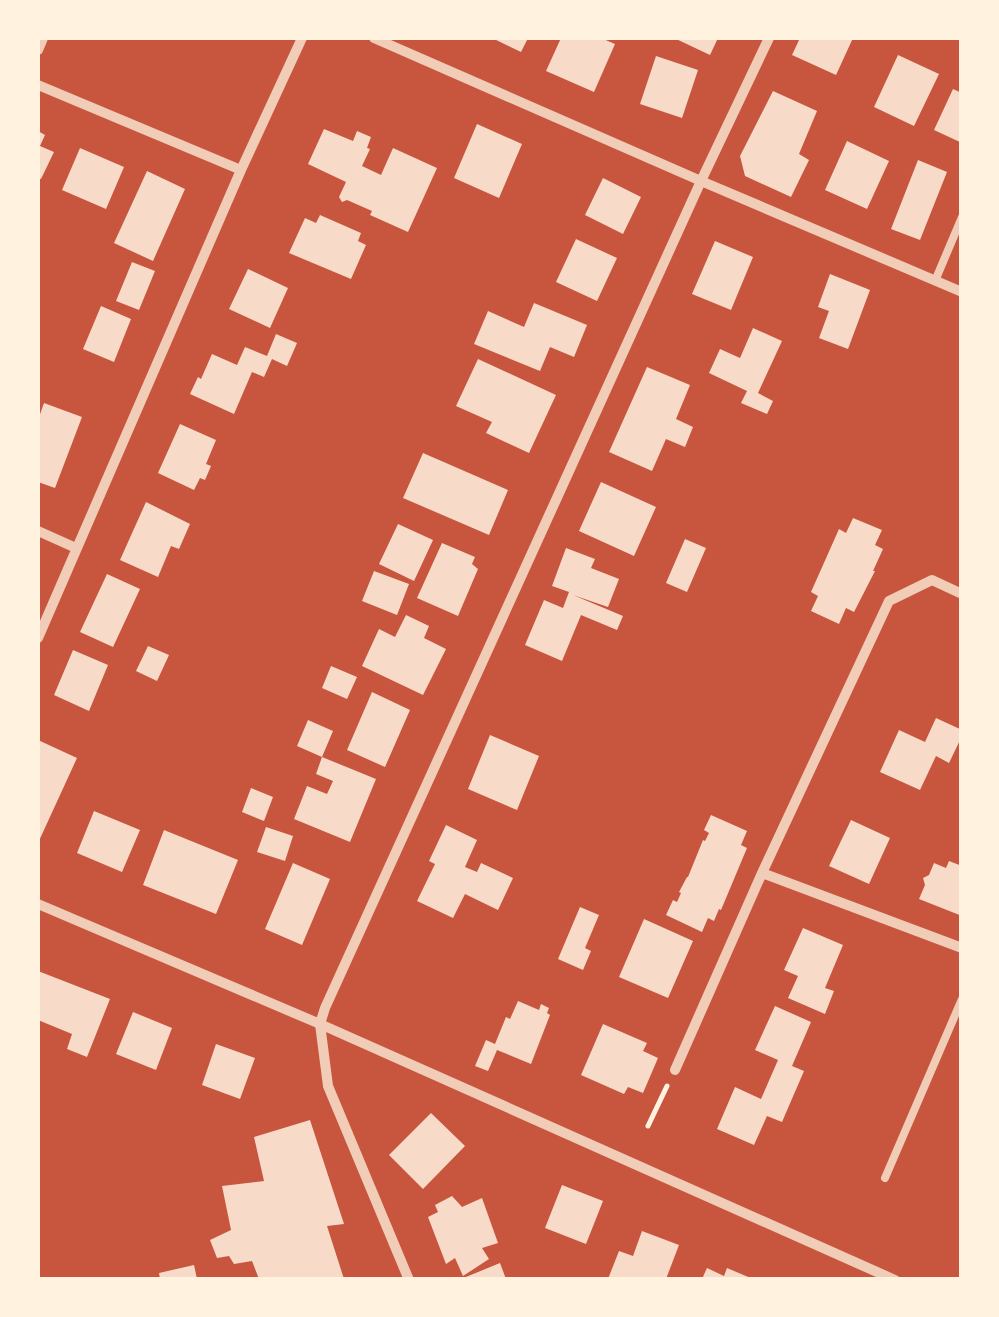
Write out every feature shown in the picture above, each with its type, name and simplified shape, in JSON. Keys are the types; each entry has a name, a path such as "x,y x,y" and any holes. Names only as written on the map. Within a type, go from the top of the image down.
{"street":[{"path":"38,50 43,38"},
{"path":"38,638 240,170 302,38"},
{"path":"374,38 962,292"},
{"path":"409,1280 328,1086 320,1024 768,38"},
{"path":"38,85 240,170"},
{"path":"38,531 76,548"},
{"path":"675,1070 889,600 932,580 962,594"},
{"path":"762,873 962,948"},
{"path":"38,904 320,1024 895,1280"}],"lane":[{"path":"935,281 962,217"},
{"path":"886,1178 962,999"}],"path":[{"path":"648,1126 675,1070"}],"building":[{"path":"492,38 528,38 521,52"},
{"path":"561,38 601,38 615,44 594,92 546,71"},
{"path":"674,38 718,38 710,55"},
{"path":"800,38 853,38 836,75 792,55"},
{"path":"898,55 939,74 914,126 874,107"},
{"path":"656,56 698,70 682,118 640,104"},
{"path":"953,89 962,93 962,143 934,130"},
{"path":"773,91 817,111 799,154 809,160 791,197 745,176 740,156"},
{"path":"477,124 522,144 499,198 454,178"},
{"path":"324,129 353,141 357,131 371,137 362,166 381,175 393,148 437,168 408,232 370,215 372,211 347,200 342,202 339,197 346,182 308,164"},
{"path":"38,131 45,135 40,146 54,152 41,179 38,178"},
{"path":"847,141 889,161 867,209 825,190"},
{"path":"80,148 124,167 106,209 62,190"},
{"path":"918,160 947,172 920,240 891,229"},
{"path":"147,171 185,189 153,261 114,243"},
{"path":"603,178 641,197 623,234 585,215"},
{"path":"320,215 361,233 358,241 366,245 351,279 289,253 305,218 316,223"},
{"path":"576,239 617,258 597,301 556,282"},
{"path":"715,241 753,257 731,310 692,294"},
{"path":"132,262 155,271 139,310 116,301"},
{"path":"248,269 288,288 270,328 229,309"},
{"path":"830,274 870,290 848,349 819,338 829,311 818,307"},
{"path":"534,303 587,325 574,357 550,347 540,371 474,344 488,311 524,327"},
{"path":"101,306 131,319 114,362 83,349"},
{"path":"753,328 782,341 758,393 773,401 767,414 741,403 747,391 709,373 720,349 740,358"},
{"path":"276,334 297,343 287,366 272,359 264,377 252,372 234,414 190,394 212,354 237,365 245,347 267,356"},
{"path":"478,359 556,395 529,453 486,433 492,422 456,406"},
{"path":"647,367 690,385 676,419 693,427 685,447 666,439 652,471 609,452"},
{"path":"44,403 82,417 55,488 38,482 38,420"},
{"path":"180,424 216,440 206,464 211,466 205,480 200,478 194,490 158,473"},
{"path":"423,453 508,490 489,535 403,498"},
{"path":"601,482 656,507 634,556 579,531"},
{"path":"146,502 190,524 179,549 171,546 158,577 120,560"},
{"path":"853,518 882,530 875,545 883,549 854,612 846,608 839,624 811,611 818,596 811,592 839,529 846,533"},
{"path":"398,524 433,540 414,581 379,564"},
{"path":"685,539 706,548 687,592 666,583"},
{"path":"442,543 475,557 472,564 478,569 458,616 417,598"},
{"path":"566,548 595,559 591,568 619,579 608,607 573,595 623,616 617,630 581,615 562,661 525,645 544,600 563,608 569,592 552,586"},
{"path":"374,571 409,584 397,615 362,601"},
{"path":"107,574 140,589 113,647 80,632"},
{"path":"406,615 429,626 424,638 446,649 423,695 362,666 379,629 395,637"},
{"path":"148,646 169,655 157,681 136,671"},
{"path":"73,650 108,665 89,711 54,695"},
{"path":"331,666 357,677 347,699 322,688"},
{"path":"372,692 410,710 385,767 347,750"},
{"path":"936,718 962,730 949,763 936,756 920,790 880,772 899,730 925,742"},
{"path":"308,720 333,731 322,757 297,746"},
{"path":"490,735 539,756 517,810 468,789"},
{"path":"38,740 77,758 38,843"},
{"path":"322,757 376,779 350,842 294,819 307,786 327,794 333,781 316,774"},
{"path":"251,788 273,797 264,821 242,812"},
{"path":"94,811 140,830 122,872 77,853"},
{"path":"711,815 747,831 741,845 747,848 721,910 714,921 708,918 702,932 666,915 673,900 677,902 709,833 704,830"},
{"path":"851,820 890,838 869,884 829,866"},
{"path":"446,825 477,840 465,867 477,872 481,863 513,878 498,910 465,894 453,918 417,901 435,864 429,861"},
{"path":"266,827 293,836 285,861 257,852"},
{"path":"164,830 238,860 216,914 143,885"},
{"path":"949,861 962,866 962,916 919,899 925,885 923,878 929,875 934,863 946,868"},
{"path":"293,863 330,879 302,945 265,929"},
{"path":"580,907 599,915 585,948 591,951 583,970 558,959"},
{"path":"644,919 693,941 668,998 619,977"},
{"path":"803,928 843,945 825,988 834,991 825,1014 788,998 798,976 784,970"},
{"path":"38,971 110,999 87,1057 67,1049 72,1034 38,1020"},
{"path":"518,1001 539,1010 541,1004 549,1008 550,1015 531,1064 497,1050 488,1071 475,1066 486,1040 495,1044 506,1017 510,1019"},
{"path":"775,1006 811,1022 792,1066 804,1071 782,1122 767,1116 754,1145 717,1129 735,1087 761,1099 778,1060 755,1050"},
{"path":"133,1012 172,1028 156,1070 116,1054"},
{"path":"603,1024 647,1043 643,1051 658,1058 643,1093 628,1087 624,1094 581,1075"},
{"path":"216,1044 255,1058 240,1099 202,1085"},
{"path":"431,1113 465,1146 423,1189 389,1155"},
{"path":"310,1120 344,1224 327,1226 344,1279 259,1279 252,1261 234,1264 229,1256 217,1258 210,1240 231,1230 222,1186 264,1181 254,1137"},
{"path":"562,1185 603,1201 586,1244 545,1228"},
{"path":"452,1196 462,1207 482,1198 498,1243 482,1248 489,1259 463,1276 455,1258 446,1264 428,1217 438,1212 435,1205"},
{"path":"642,1231 679,1245 666,1279 608,1279 619,1251 633,1256"},
{"path":"500,1263 506,1279 461,1279"},
{"path":"194,1265 197,1279 160,1279 159,1273"},
{"path":"707,1268 724,1276 727,1268 753,1279 702,1279"}]}
